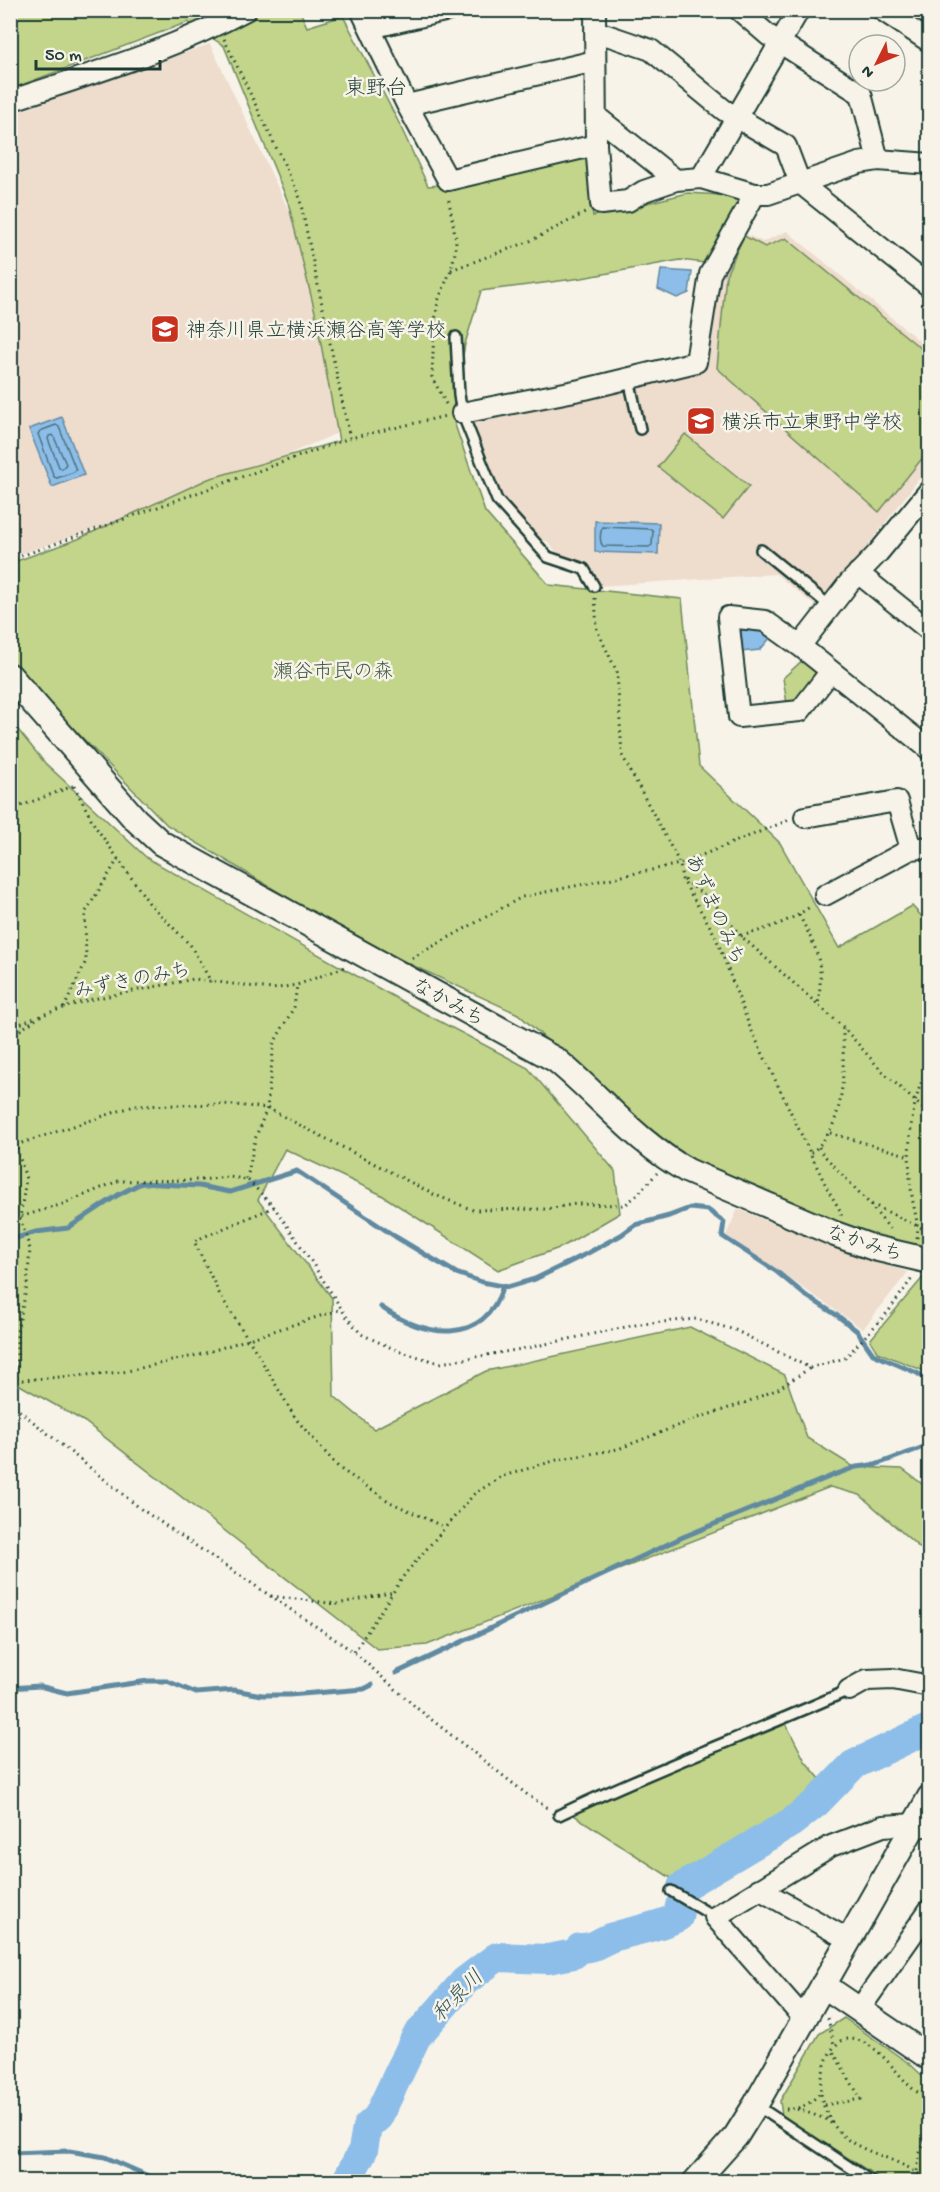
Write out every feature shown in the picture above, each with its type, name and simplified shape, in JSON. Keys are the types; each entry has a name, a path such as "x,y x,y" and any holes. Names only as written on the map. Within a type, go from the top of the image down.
{"street":[{"path":"10,101 131,61 218,26 246,10"},
{"path":"449,10 366,19 407,105 448,180 596,145"},
{"path":"595,10 596,145 602,204 628,201 644,191 676,180 701,178 755,194 768,194 878,160 927,167"},
{"path":"739,10 780,42 861,94 878,160"},
{"path":"701,178 799,10"},
{"path":"882,10 930,42"},
{"path":"595,32 651,50 724,110 786,146 800,183 930,287"},
{"path":"407,105 595,61"},
{"path":"596,116 676,180"},
{"path":"459,414 585,389 696,362 710,274 755,194"},
{"path":"800,646 858,573 878,553 930,490"},
{"path":"858,573 930,630"},
{"path":"831,671 800,711 739,717 728,617 765,621 800,646 930,750"},
{"name":"なかみち","path":"10,676 135,819 161,843 556,1060 644,1142 668,1160 688,1171 844,1236 917,1258"},
{"path":"805,817 897,801 920,848 825,895"},
{"path":"849,1690 867,1680 893,1680 930,1686"},
{"path":"695,2181 767,2106 804,2020 831,1990 849,1940 922,1826 930,1797"},
{"path":"804,2020 715,1917 831,1846 883,1826 922,1826"},
{"path":"759,1889 849,1940"},
{"path":"859,2010 930,1909"},
{"path":"831,1990 928,2053"}],"lane":[{"path":"456,337 459,414 497,500 548,557 584,569 594,586"},
{"path":"629,379 640,429"},
{"path":"761,550 831,607"},
{"path":"559,1815 849,1690"},
{"path":"671,1891 715,1917"},
{"path":"767,2106 872,2181"}],"path":[{"path":"218,26 298,195 350,438"},
{"path":"448,180 448,199 456,240 451,270 438,301 434,328 432,377 445,402 459,414"},
{"path":"451,270 528,242 602,204"},
{"path":"10,560 350,438 459,414"},
{"name":"あずまのみち","path":"594,586 597,630 617,672 622,755 680,864 682,879 715,935 749,1025 810,1154 841,1212 844,1236"},
{"path":"10,810 98,776"},
{"path":"74,786 94,826 149,903 190,946 212,982"},
{"path":"391,969 522,897 680,864 782,821 805,817"},
{"path":"64,1008 86,961 86,914 118,858"},
{"path":"682,879 713,902 741,936 843,1027 880,1069 930,1115"},
{"path":"741,936 771,928 799,915 825,895"},
{"path":"799,915 817,950 822,978 818,1004"},
{"name":"みずきのみち","path":"10,1037 42,1015 88,1000 194,979 272,989 297,985 369,958"},
{"path":"247,1179 255,1139 267,1108 274,1043 294,1007 297,985"},
{"path":"10,1028 42,1015"},
{"path":"810,1154 830,1133 838,1110 843,1076 843,1027"},
{"path":"354,1652 405,1574 444,1527 475,1493 503,1476 557,1460 618,1449 695,1419 747,1402 778,1389 810,1368 845,1358 888,1312 917,1258 918,1227 912,1197 910,1156 915,1102 924,1074 930,1064"},
{"path":"16,1145 134,1106 223,1104 267,1108 423,1189 473,1210 546,1209 576,1204 625,1205 668,1160"},
{"path":"10,1125 26,1179 20,1218 30,1249 27,1286 17,1332 17,1379"},
{"path":"830,1133 910,1156"},
{"path":"819,1147 917,1258"},
{"path":"10,1220 63,1204 118,1181 201,1180 228,1177 247,1179 274,1207 342,1309 362,1334 398,1351 441,1363 640,1324 696,1319 735,1330 810,1368"},
{"path":"869,1203 930,1232"},
{"path":"274,1207 195,1241 220,1295 296,1419 339,1468 390,1502 444,1527"},
{"path":"10,1381 123,1372 202,1354 342,1309"},
{"path":"10,1403 141,1509 354,1652 418,1709 529,1796 559,1815"},
{"path":"270,1596 337,1604 394,1592"},
{"path":"824,2105 861,2098 833,2047 828,2014 831,1990"},
{"path":"833,2125 824,2105 823,2069 833,2047 848,2039 862,2043 879,2053 914,2090 928,2097 930,2123"},
{"path":"795,2109 812,2101 822,2091"},
{"path":"767,2106 795,2109 826,2119 847,2138 916,2171 928,2181"},
{"path":"916,2171 920,2153 930,2129"}],"shaded area":[{"name":"神奈川県立横浜瀬谷高等学校","path":"210,44 296,226 342,431 180,501 11,557 10,115"},
{"name":"横浜市立東野中学校","path":"787,231 929,349 929,466 819,609 776,574 599,586 587,567 559,555 547,541 540,541 497,490 471,424 476,418 696,372 708,360 722,272 741,232 763,242"},
{"path":"738,1209 845,1252 908,1272 863,1329 726,1235"}],"green space":[{"name":"瀬谷市民の森","path":"11,11 300,11 307,27 343,16 399,123 428,186 482,182 586,155 593,216 688,193 738,196 741,204 705,263 680,260 582,278 481,291 465,344 452,416 485,512 549,585 682,599 699,766 780,843 839,948 912,906 929,924 929,1253 882,1244 674,1155 518,1014 362,942 167,825 11,664 11,563 78,539 208,479 339,441 315,312 288,202 224,46 188,22 11,89"},
{"path":"744,236 765,247 786,238 929,355 929,450 879,512 717,368 726,275"},
{"path":"685,434 749,486 723,519 658,467"},
{"path":"804,659 820,672 793,709 788,710 783,678"},
{"path":"10,720 45,763 147,858 403,1002 528,1068 615,1171 620,1213 562,1247 498,1270 380,1194 285,1149 258,1200 332,1298 334,1396 374,1429 486,1371 690,1327 785,1375 807,1438 854,1467 902,1469 929,1489 929,1556 860,1495 830,1487 427,1645 377,1649 85,1422 11,1380"},
{"path":"925,1275 930,1276 929,1373 877,1352 870,1340"},
{"path":"785,1722 805,1761 826,1786 797,1809 677,1882 572,1814"},
{"path":"844,2018 910,2064 929,2082 929,2181 884,2181 782,2116 780,2101 819,2034"}],"water":[{"path":"661,270 692,272 689,293 677,298 658,289"},
{"path":"62,417 84,475 52,487 29,429"},
{"path":"595,521 659,523 658,554 595,552"},
{"path":"743,628 763,629 771,637 760,650 741,652 739,632"}],"waterway":[{"path":"10,1240 36,1232 68,1228 118,1195 141,1183 199,1186 230,1192 297,1171 396,1237 456,1273 482,1282 508,1287 535,1279 586,1254 635,1225 690,1208 708,1210 724,1222 722,1236 838,1316 857,1331 873,1354 930,1381"},
{"path":"381,1307 415,1325 433,1330 451,1331 467,1328 482,1320 494,1306 503,1286"},
{"path":"396,1673 683,1537 834,1475 856,1467 875,1465 921,1448 930,1442"},
{"path":"10,1688 39,1686 67,1693 148,1681 167,1681 196,1693 234,1690 262,1695 289,1695 364,1689 372,1685"},
{"name":"和泉川","path":"682,1887 792,1822 816,1803 853,1765 930,1728"},
{"name":"和泉川","path":"346,2182 363,2150 367,2127 378,2117 416,2037 465,1981 497,1957 548,1959 574,1954 580,1948 593,1946 610,1938 670,1921 678,1917 680,1906"},
{"name":"和泉川","path":"10,2153 69,2151 105,2157 162,2182"}],"place":[{"name":"神奈川県立横浜瀬谷高等学校","path":"165,329"},
{"name":"横浜市立東野中学校","path":"701,421"}],"district":[{"name":"東野台","path":"376,87"}]}
